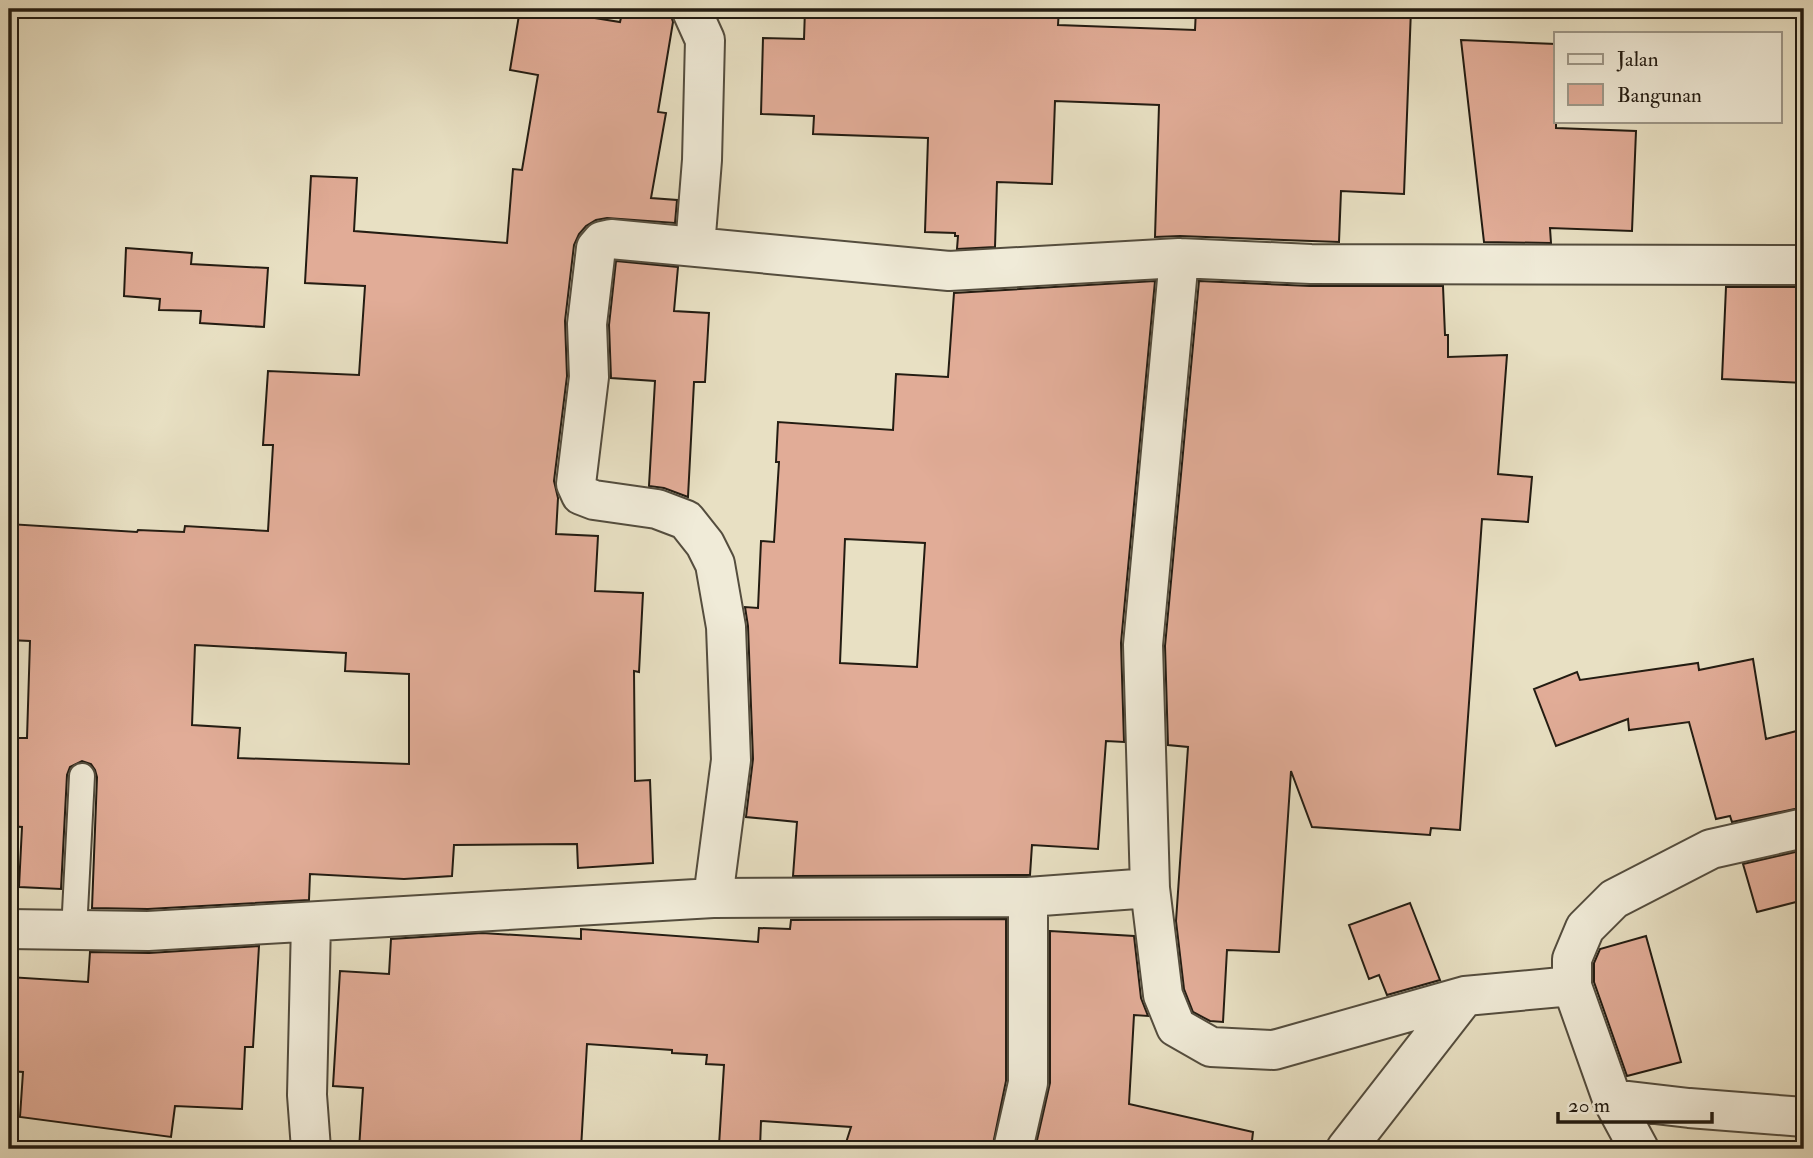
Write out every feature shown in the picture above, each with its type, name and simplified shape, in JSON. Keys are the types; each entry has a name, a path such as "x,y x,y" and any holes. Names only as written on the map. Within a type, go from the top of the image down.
{"street":[{"path":"691,9 705,40 702,160 695,247"},
{"path":"713,898 730,760 726,627 715,564 705,544 686,520 657,509 594,500 581,495 576,484 589,377 587,324 596,248 602,241 611,239 949,271 1179,258 1324,265 1804,265"},
{"path":"1179,258 1143,645 1150,887 1163,995 1176,1027 1211,1047 1274,1050 1465,996 1572,986"},
{"path":"1639,1149 1612,1099 1572,986 1572,958 1585,928 1614,899 1711,849 1804,828"},
{"path":"9,929 148,931 713,898 1028,897 1150,887"},
{"path":"1013,1149 1028,1083 1028,897"},
{"path":"310,923 307,1095 311,1149"},
{"path":"1346,1149 1465,996"},
{"path":"1612,1099 1804,1117"}],"lane":[{"path":"74,931 82,776"}],"building":[{"path":"520,9 539,9 620,22 623,9 669,9 673,22 658,112 666,113 651,198 677,200 675,223 607,218 596,220 579,234 574,245 565,321 567,376 554,481 558,498 556,534 598,536 595,591 643,593 639,672 634,671 635,781 650,780 653,863 578,868 577,844 454,845 452,876 404,879 310,874 309,900 148,909 92,908 97,777 91,764 82,761 70,767 67,775 61,889 19,887 22,827 9,826 9,738 27,738 30,641 9,640 9,524 137,532 184,532 185,526 268,531 273,445 263,445 268,371 359,375 365,286 305,283 311,176 357,178 354,231 507,243 513,169 522,170 538,75 510,70","holes":["195,645 346,653 345,671 409,674 409,764 238,758 240,728 192,725"]},
{"path":"805,9 1059,9 1058,25 1195,30 1196,9 1411,9 1404,194 1341,191 1339,242 1155,237 1159,105 1055,101 1052,184 997,182 995,247 957,249 958,236 955,236 955,233 925,232 928,138 813,134 814,116 761,114 763,38 804,39"},
{"path":"1461,40 1554,44 1556,128 1636,131 1632,231 1550,228 1551,243 1484,242"},
{"path":"126,248 192,253 191,264 268,268 264,327 200,323 201,311 159,310 160,299 124,296"},
{"path":"616,261 678,267 674,311 709,313 705,382 694,382 688,497 664,488 649,486 655,381 611,378 609,325"},
{"path":"1155,281 1121,643 1124,742 1106,741 1098,849 1032,845 1030,875 793,876 797,822 746,817 753,759 745,607 758,608 761,541 774,542 779,462 776,462 778,422 893,430 896,374 948,377 954,293","holes":["845,539 925,543 917,667 840,663"]},
{"path":"1199,281 1310,286 1443,286 1448,357 1507,355 1498,474 1532,477 1528,522 1482,519 1460,830 1431,828 1430,835 1312,827 1291,771 1279,952 1227,950 1223,1022 1210,1021 1193,1012 1184,989 1176,921 1188,747 1168,745 1165,646"},
{"path":"1726,287 1804,287 1804,383 1722,379"},
{"path":"1753,659 1766,739 1804,729 1804,807 1732,822 1730,816 1716,819 1689,722 1629,730 1628,719 1556,746 1534,689 1577,672 1580,680 1698,663 1699,670"},
{"path":"1804,850 1804,900 1757,912 1743,864"},
{"path":"1410,903 1440,980 1387,995 1379,975 1369,979 1349,925"},
{"path":"1006,919 1006,1081 992,1149 844,1149 851,1127 761,1121 760,1148 719,1145 724,1065 706,1064 707,1055 672,1053 672,1050 587,1044 581,1149 359,1149 363,1088 333,1086 340,971 389,974 391,939 482,933 581,939 581,929 758,942 759,928 790,929 791,920"},
{"path":"1050,931 1134,936 1141,998 1148,1016 1134,1015 1129,1104 1253,1132 1251,1149 1035,1149 1050,1083"},
{"path":"1646,936 1681,1062 1627,1076 1594,982 1594,963 1600,949"},
{"path":"259,946 253,1047 245,1047 242,1109 175,1106 171,1137 20,1117 23,1072 9,1071 9,977 88,982 90,952 149,953"}]}
